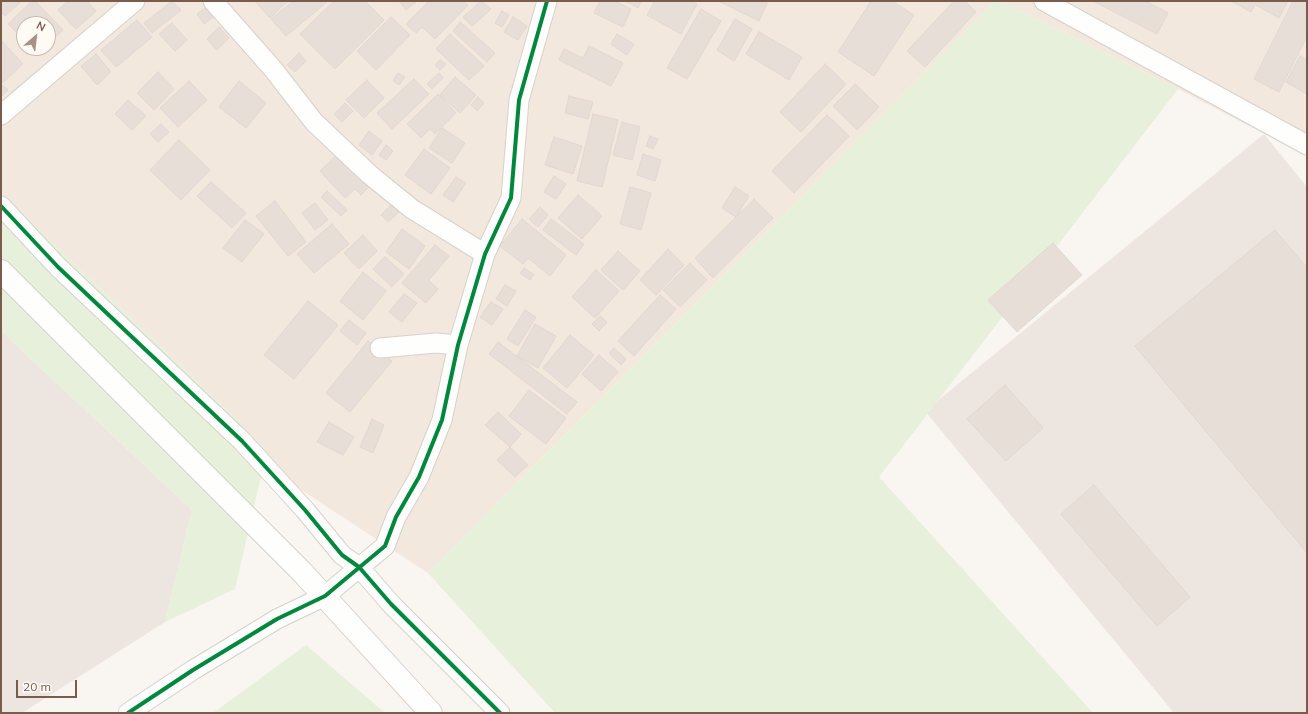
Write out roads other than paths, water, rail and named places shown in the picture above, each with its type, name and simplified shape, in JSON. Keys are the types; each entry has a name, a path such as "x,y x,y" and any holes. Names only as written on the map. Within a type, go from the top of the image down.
{"street":[{"path":"1,115 135,1"},
{"path":"213,1 273,69 314,122 364,169 412,209 485,254"},
{"path":"128,713 193,670 277,619 325,596 385,546 396,517 419,477 442,420 458,346 485,254 511,198 519,100 547,1"},
{"path":"1044,1 1307,145"},
{"path":"1,207 58,267 242,442 305,510 342,555 359,567 391,604 500,713"},
{"path":"1,271 325,596 431,713"},
{"path":"380,348 436,343 458,346"}]}
